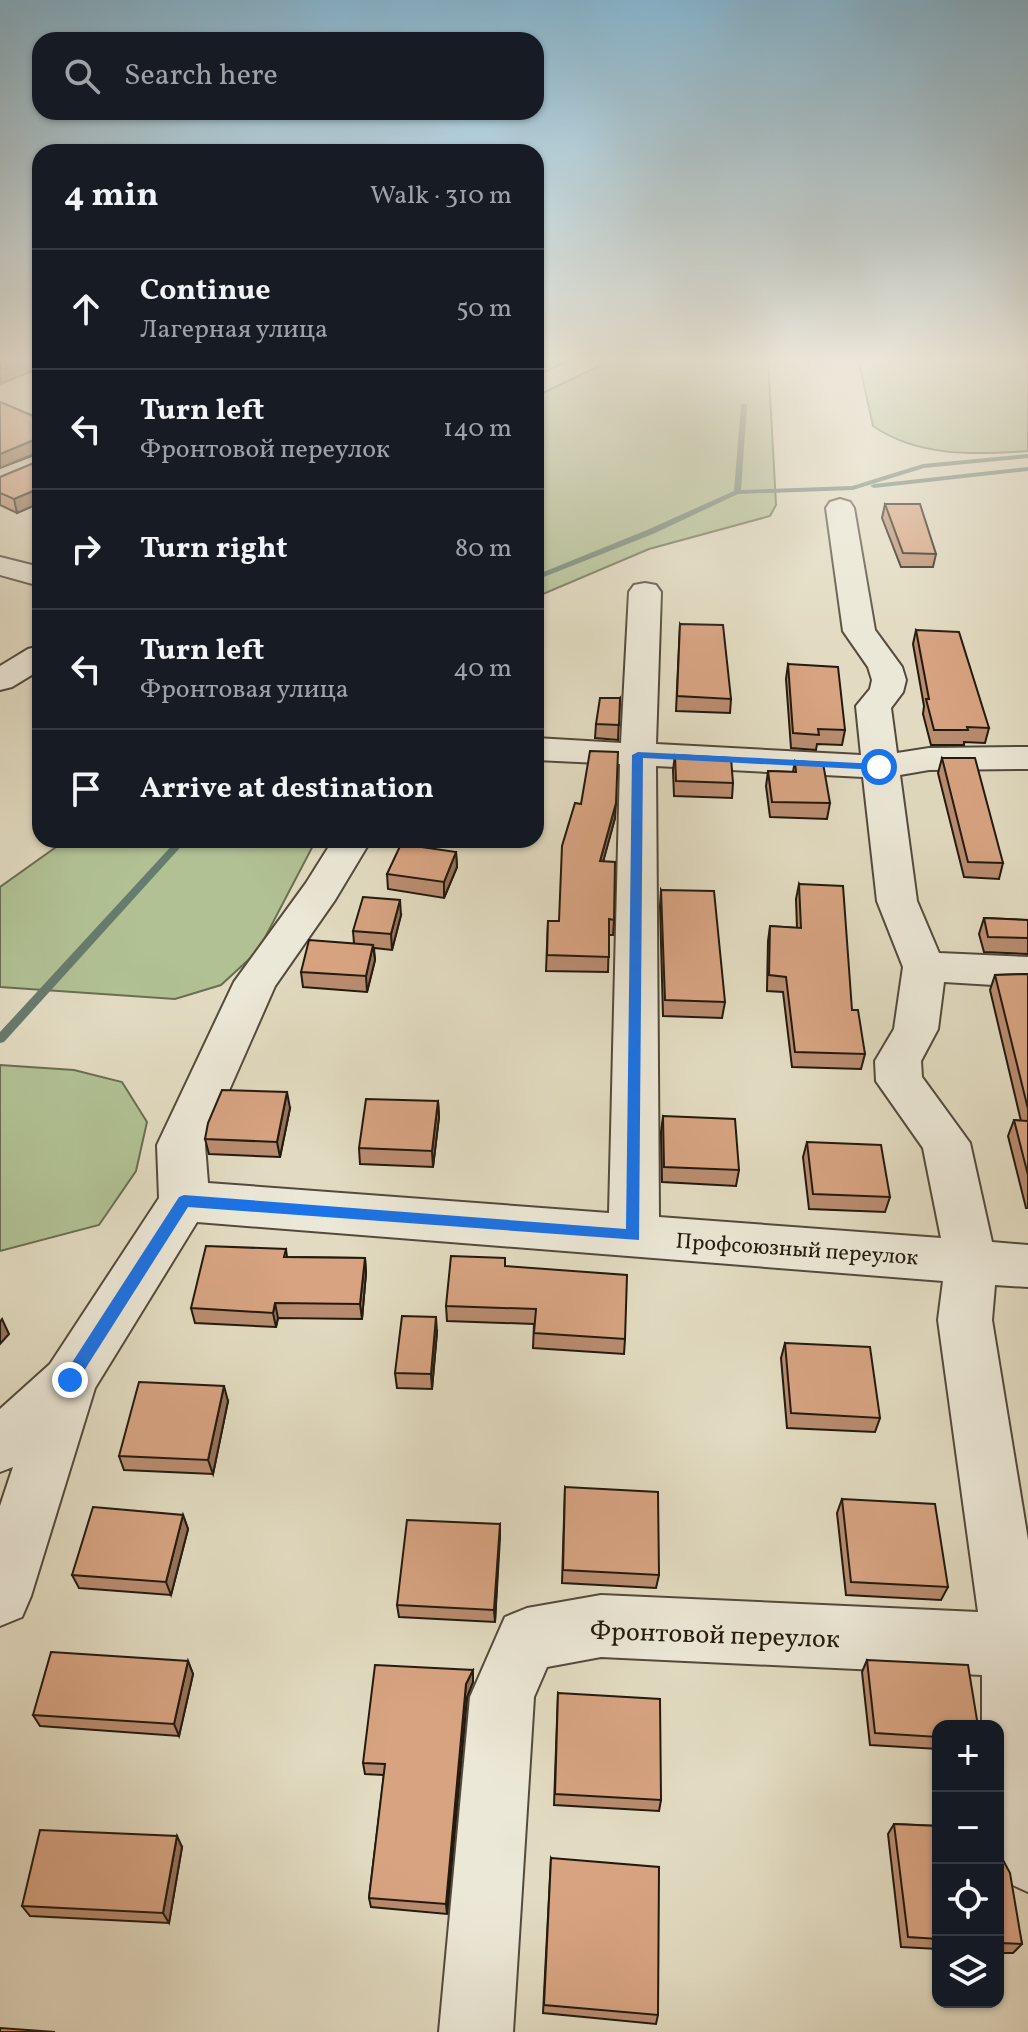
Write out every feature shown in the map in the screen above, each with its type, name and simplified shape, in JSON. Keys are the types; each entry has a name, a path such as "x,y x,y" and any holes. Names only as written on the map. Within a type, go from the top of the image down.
{"street":[{"path":"840,508 859,631 875,658 885,667 889,680 886,692 873,706 879,767 897,901 924,967 916,1029 898,1061 899,1081 946,1143 971,1262 965,1320 1014,1645 1016,1833 1028,1857"},
{"path":"0,566 32,575"},
{"path":"634,1235 638,755 645,592"},
{"path":"0,680 32,661"},
{"path":"544,749 879,767 929,759 1028,758"},
{"path":"0,1446 70,1380 184,1201 181,1145 255,982 321,891 347,848"},
{"path":"924,967 1028,972"},
{"name":"Профсоюзный переулок","path":"184,1201 1028,1266"},
{"path":"0,1596 70,1380"},
{"name":"Фронтовой переулок","path":"476,2032 502,1697 527,1639 601,1626 1014,1645"}],"green space":[{"path":"544,453 773,453 776,505 770,516 649,549 544,594"},
{"path":"55,848 312,848 258,951 221,985 175,999 0,987 0,887"},
{"path":"0,1065 74,1070 122,1082 147,1122 136,1171 99,1225 0,1251"}],"building":[{"path":"32,464 32,491 14,499 0,493 0,477"},
{"path":"885,504 920,504 936,554 903,553"},
{"path":"680,624 723,625 731,699 677,696"},
{"path":"916,630 959,632 989,728 934,730"},
{"path":"788,664 838,667 845,730 818,729 819,735 793,733"},
{"path":"600,698 620,698 619,725 596,724"},
{"path":"590,751 618,752 616,803 600,861 615,862 614,920 609,919 609,957 547,955 548,921 559,921 562,846 575,803 581,804"},
{"path":"675,755 731,758 733,783 676,781"},
{"path":"942,758 975,758 1003,863 968,862"},
{"path":"795,761 823,763 830,803 772,802 768,771 796,772"},
{"path":"399,848 456,852 444,882 387,874"},
{"path":"799,884 843,886 852,1010 858,1010 865,1054 795,1052 786,977 769,975 770,926 801,928"},
{"path":"661,890 714,891 725,1002 665,1000"},
{"path":"363,897 400,900 391,934 353,931"},
{"path":"984,918 1028,920 1028,938 988,937"},
{"path":"309,940 373,945 366,976 301,972"},
{"path":"1028,974 1028,1109 995,975"},
{"path":"222,1090 287,1092 277,1142 205,1139 208,1123"},
{"path":"366,1099 438,1101 432,1151 359,1148"},
{"path":"663,1116 735,1119 739,1170 664,1167"},
{"path":"1014,1120 1028,1121 1028,1175"},
{"path":"807,1142 881,1145 890,1197 813,1194"},
{"path":"206,1246 286,1249 284,1257 365,1258 360,1304 275,1303 273,1313 191,1308"},
{"path":"451,1256 505,1258 505,1266 627,1275 625,1339 534,1333 536,1309 446,1306"},
{"path":"402,1316 436,1317 431,1374 395,1373"},
{"path":"785,1343 870,1347 880,1418 791,1413"},
{"path":"139,1382 224,1386 208,1460 119,1456"},
{"path":"565,1487 658,1492 659,1575 563,1570"},
{"path":"842,1499 935,1504 948,1587 851,1582"},
{"path":"93,1507 183,1515 166,1582 72,1575"},
{"path":"407,1520 500,1524 494,1610 397,1605"},
{"path":"51,1652 188,1661 174,1724 33,1715"},
{"path":"867,1660 968,1665 977,1720 932,1720 932,1737 875,1733"},
{"path":"375,1665 473,1670 466,1684 446,1904 369,1898 385,1764 363,1763"},
{"path":"558,1693 660,1699 661,1800 555,1794"},
{"path":"894,1824 932,1826 932,1939 908,1937"},
{"path":"40,1830 177,1836 163,1913 22,1906"},
{"path":"551,1858 659,1867 658,2015 544,2005"},
{"path":"1004,1862 1010,1873 1022,1944 1004,1943"},
{"path":"0,2028 55,2032 0,2032"}],"waterway":[{"path":"737,492 740,453"},
{"path":"737,492 853,488 923,466 1028,456"},
{"path":"874,486 1028,469"},
{"path":"544,575 650,532 737,492"},
{"path":"0,1039 175,848"}],"route":[{"path":"70,1380 184,1201 634,1235 638,755 879,767"}]}
